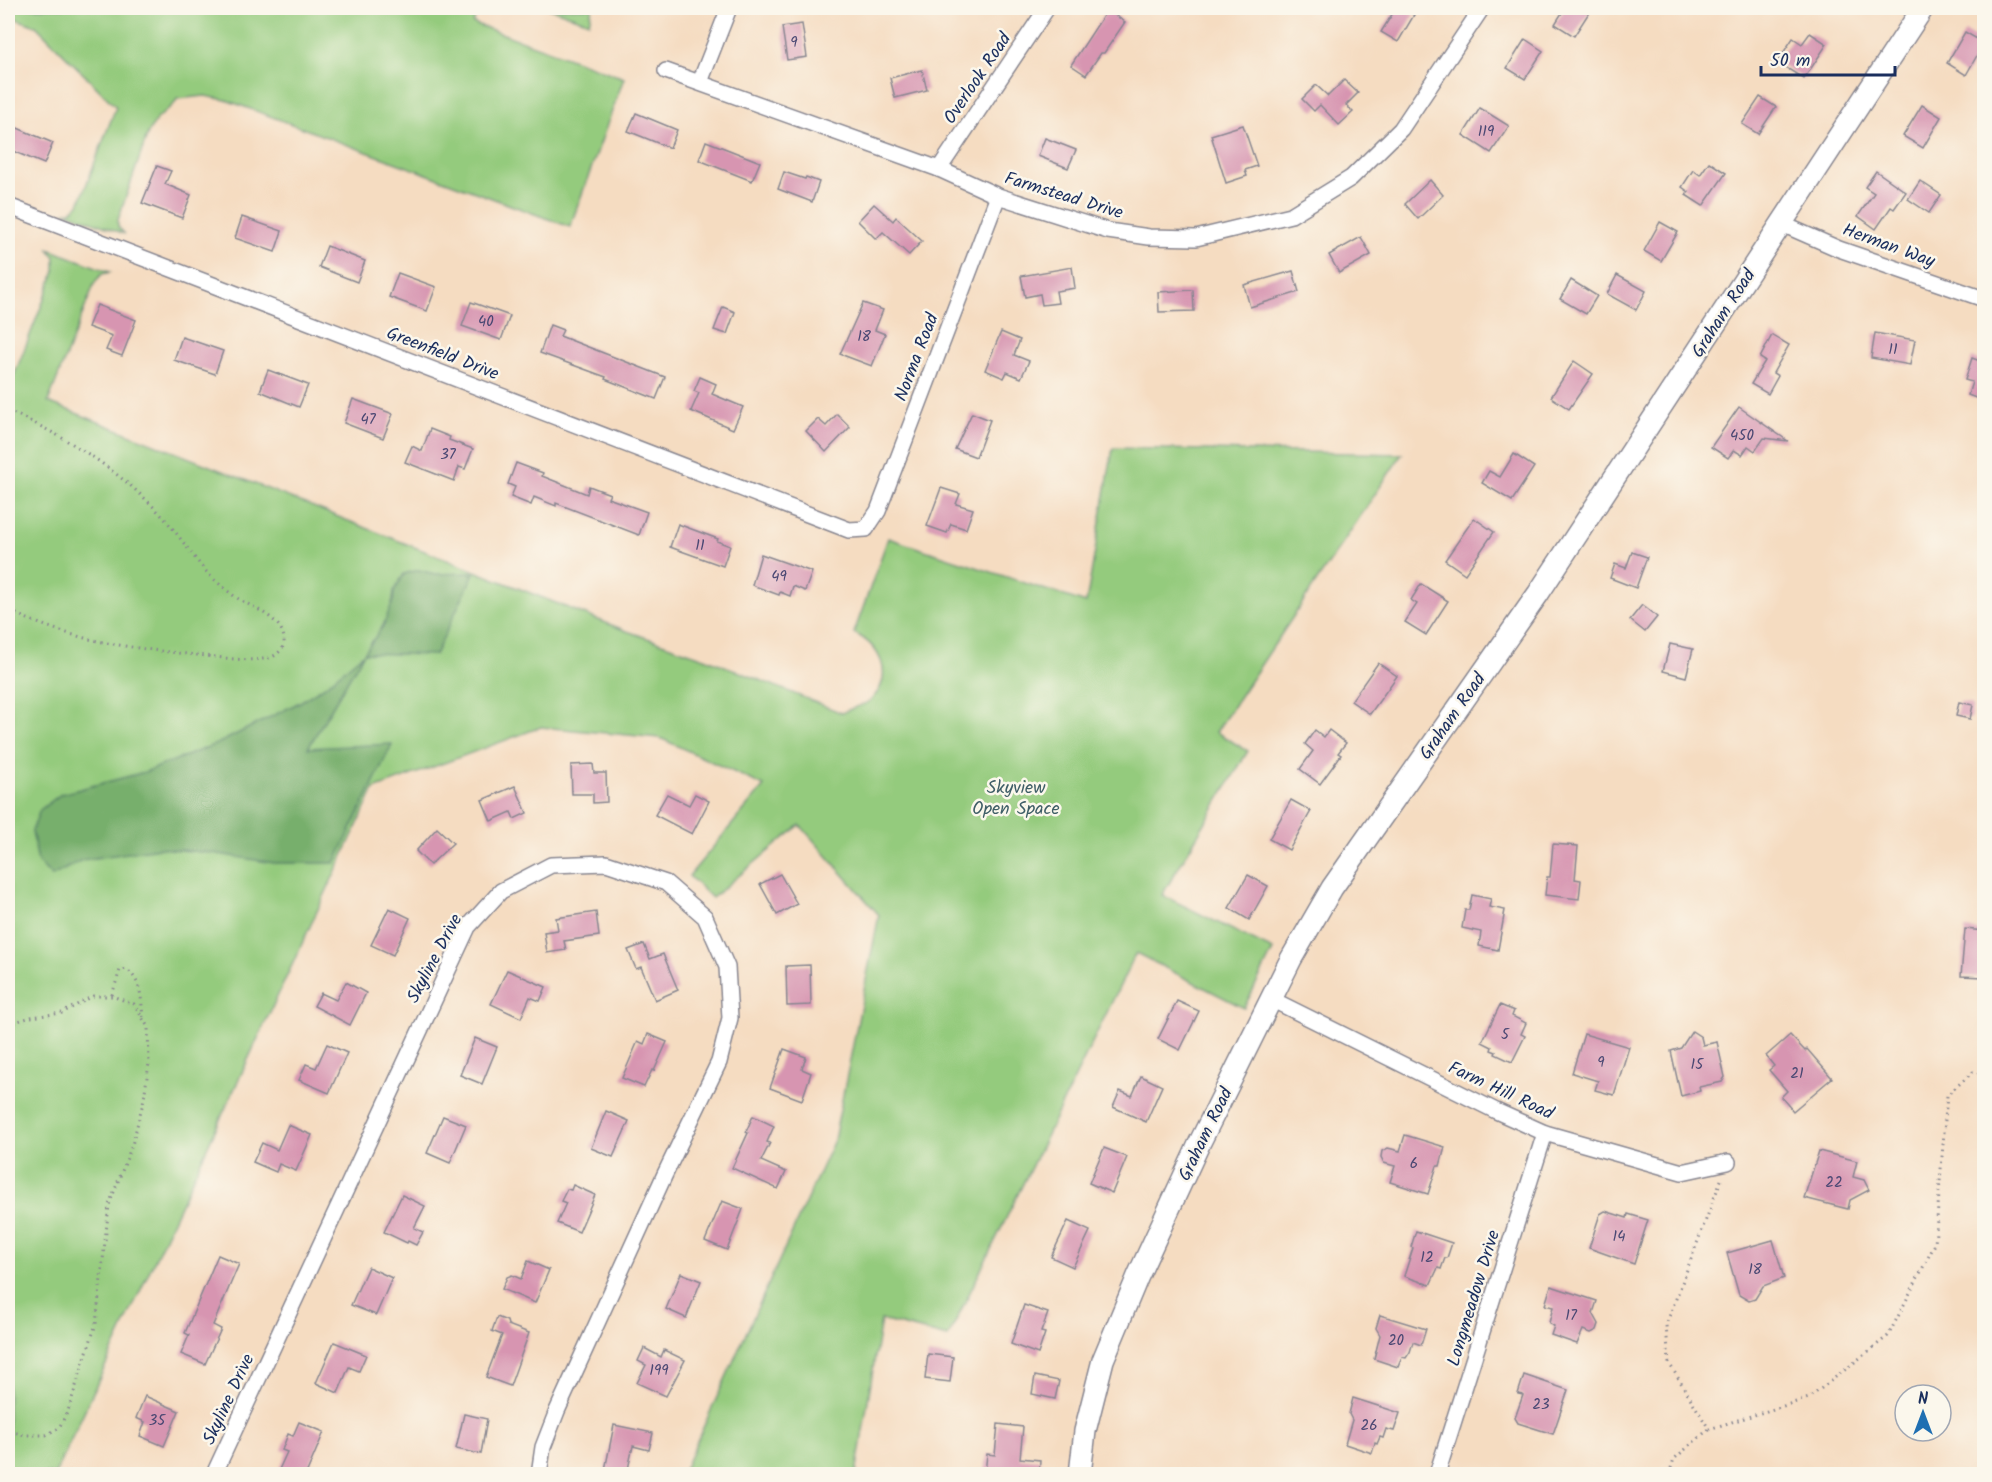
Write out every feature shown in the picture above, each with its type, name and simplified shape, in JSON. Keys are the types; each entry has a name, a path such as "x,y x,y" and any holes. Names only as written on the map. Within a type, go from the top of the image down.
{"street":[{"path":"700,82 729,8"},
{"name":"Overlook Road","path":"939,169 1047,8"},
{"name":"Farmstead Drive","path":"666,70 939,169 998,196 1108,231 1149,237 1196,238 1291,215 1352,178 1401,129 1482,8"},
{"name":"Graham Road","path":"1080,1474 1085,1431 1103,1360 1138,1276 1195,1152 1291,959 1332,888 1538,594 1923,8"},
{"name":"Norma Road","path":"866,529 878,511 998,196"},
{"name":"Greenfield Drive","path":"8,206 849,530 866,529"},
{"name":"Herman Way","path":"1782,224 1839,249 1984,299"},
{"name":"Skyline Drive","path":"213,1474 468,927 501,891 551,866 606,862 666,883 705,917 727,967 730,1018 719,1062 665,1174 557,1411 543,1447 539,1474"},
{"name":"Farm Hill Road","path":"1271,999 1545,1133 1682,1172 1728,1162"},
{"name":"Longmeadow Drive","path":"1437,1474 1545,1133"}],"path":[{"path":"8,411 64,439 131,486 165,519 213,579 236,597 274,620 283,634 284,645 272,657 255,660 161,651 84,638 27,619 8,610"},
{"path":"112,996 120,970 126,969 135,975 140,989 143,1018"},
{"path":"8,1024 31,1017 62,1013 93,996 112,996 134,1004 148,1027 149,1063 144,1099 132,1145 109,1205 96,1324 68,1411 59,1428 46,1436 25,1436 13,1432"},
{"path":"1669,1474 1674,1459 1708,1429 1809,1398 1888,1336 1935,1244 1947,1095 1973,1072 1984,1075"},
{"path":"1708,1429 1669,1363 1666,1325 1728,1162"},
{"path":"8,1341 13,1432 8,1446"}],"green space":[{"path":"8,8 479,8 473,23 624,78 570,227 226,100 205,96 177,99 157,119 148,133 118,220 118,227 125,234 66,212 79,204 116,107 36,26 8,16"},
{"path":"548,8 592,8 589,22"},
{"name":"Skyview Open Space","path":"49,249 110,272 102,274 95,282 48,402 624,630 705,658 842,713 872,699 883,680 881,662 877,653 871,645 854,633 888,538 1086,603 1113,448 1402,454 1216,732 1248,751 1162,895 1273,950 1244,1008 1136,953 948,1337 881,1320 856,1474 682,1474 834,1140 879,915 800,825 712,898 689,876 764,786 660,738 541,727 374,789 55,1474 8,1474 8,386 10,386 55,271 55,257"},
{"path":"419,570 435,574 474,573 435,655 364,653 383,626 393,601 394,591 404,574"},
{"path":"364,653 308,748 392,744 335,863 274,863 212,853 159,848 82,860 52,876 38,862 32,831 40,810 61,794 145,772 219,743 300,702 325,686"}],"building":[{"path":"1396,8 1402,8 1414,15 1398,42 1381,32"},
{"path":"1565,8 1592,8 1574,36 1555,24"},
{"path":"1107,10 1125,22 1086,75 1071,65"},
{"path":"802,24 807,57 787,60 782,27"},
{"path":"1965,32 1984,43 1966,75 1947,63"},
{"path":"1810,33 1827,44 1804,79 1777,62 1793,38 1802,44"},
{"path":"1525,39 1543,51 1525,79 1507,68"},
{"path":"922,70 927,90 895,98 890,78"},
{"path":"1344,80 1358,93 1346,105 1353,112 1339,125 1320,105 1314,111 1302,99 1316,85 1328,96"},
{"path":"1760,97 1776,107 1758,134 1742,124"},
{"path":"1922,105 1941,117 1923,148 1903,136"},
{"path":"1480,108 1509,126 1491,153 1463,135"},
{"path":"636,113 677,130 670,148 628,131"},
{"path":"1243,125 1257,166 1245,170 1247,176 1226,183 1211,135"},
{"path":"15,127 53,143 44,164 8,149"},
{"path":"1045,138 1076,150 1068,168 1038,156"},
{"path":"706,141 760,162 752,181 699,160"},
{"path":"1709,162 1726,173 1703,206 1686,195 1689,192 1682,187 1693,170 1700,175"},
{"path":"157,166 171,171 165,184 191,195 182,218 142,203"},
{"path":"1876,171 1906,192 1894,209 1891,207 1876,229 1858,216 1874,193 1865,187"},
{"path":"784,172 819,182 812,202 778,189"},
{"path":"1430,180 1443,195 1418,219 1405,204"},
{"path":"1920,181 1941,195 1929,213 1908,199"},
{"path":"874,204 893,221 896,217 922,241 909,255 883,232 876,239 858,221"},
{"path":"242,217 282,231 275,252 235,238"},
{"path":"1660,222 1678,232 1661,261 1644,251"},
{"path":"1361,237 1371,255 1339,273 1329,255"},
{"path":"327,246 365,261 357,282 319,267"},
{"path":"1072,267 1075,288 1056,291 1058,303 1042,305 1040,294 1025,297 1021,276"},
{"path":"1293,271 1299,292 1250,307 1244,285"},
{"path":"398,273 436,287 427,311 389,297"},
{"path":"1617,275 1646,291 1636,310 1607,294"},
{"path":"1571,280 1597,296 1586,314 1560,299"},
{"path":"1193,290 1194,311 1159,312 1158,292"},
{"path":"471,302 510,316 501,340 462,326"},
{"path":"863,303 883,310 875,330 885,334 872,366 840,354"},
{"path":"97,305 136,320 122,356 106,350 112,336 88,327"},
{"path":"723,307 735,312 727,334 714,330"},
{"path":"550,325 563,330 560,336 665,377 656,399 605,379 606,377 540,353"},
{"path":"1001,332 1020,340 1014,355 1029,361 1021,378 1007,372 1004,378 985,370"},
{"path":"1875,333 1915,340 1910,365 1871,358"},
{"path":"1772,335 1789,345 1773,373 1778,376 1768,394 1751,384 1765,361 1760,358"},
{"path":"182,337 223,351 215,374 174,360"},
{"path":"1984,354 1984,390 1981,400 1968,395 1972,382 1965,380 1972,358 1980,361"},
{"path":"1574,361 1593,374 1569,409 1551,397"},
{"path":"268,370 308,385 299,407 260,391"},
{"path":"700,377 716,384 712,394 743,407 733,429 691,411 699,393 694,391"},
{"path":"353,399 393,414 383,438 344,423"},
{"path":"1739,407 1788,441 1764,438 1755,451 1748,446 1742,455 1734,450 1728,458 1711,447"},
{"path":"972,413 990,420 976,457 955,449"},
{"path":"837,414 850,427 826,452 806,431 818,419 826,426"},
{"path":"430,429 450,437 449,440 473,449 465,469 459,467 454,481 405,462 412,446 422,451"},
{"path":"1514,454 1534,467 1512,501 1482,483 1489,471 1500,477"},
{"path":"516,463 587,494 589,486 610,494 608,498 647,512 639,535 556,503 556,506 534,497 531,505 511,497 515,487 508,484"},
{"path":"941,488 960,494 956,504 973,509 966,529 951,524 947,533 927,526"},
{"path":"1474,518 1494,532 1465,574 1445,560"},
{"path":"678,524 730,546 723,566 670,547"},
{"path":"1632,552 1647,557 1636,588 1610,578 1615,564 1626,568"},
{"path":"761,554 812,572 805,591 793,586 790,596 780,592 779,595 752,585"},
{"path":"1421,584 1448,601 1426,635 1405,622 1417,604 1411,600"},
{"path":"1642,605 1657,617 1645,632 1630,620"},
{"path":"1670,644 1693,649 1686,677 1663,671"},
{"path":"1378,663 1397,676 1370,714 1351,701"},
{"path":"1959,702 1973,705 1970,719 1956,716"},
{"path":"1315,730 1324,737 1329,730 1346,743 1338,753 1341,755 1320,784 1300,769 1313,751 1305,744"},
{"path":"593,764 594,773 606,773 607,802 593,803 593,794 572,794 571,765"},
{"path":"515,786 527,813 514,819 511,812 491,821 482,800"},
{"path":"667,794 689,805 695,794 709,801 692,834 655,815"},
{"path":"1291,800 1311,811 1289,850 1269,839"},
{"path":"437,828 453,843 430,865 416,851"},
{"path":"1553,844 1578,846 1575,879 1581,880 1579,899 1545,895 1547,877 1550,877"},
{"path":"780,874 797,904 777,915 760,884"},
{"path":"1248,875 1268,886 1249,920 1229,908"},
{"path":"1472,895 1491,899 1489,907 1505,910 1498,950 1479,946 1481,932 1462,928 1465,910 1469,910"},
{"path":"389,908 410,918 393,955 371,945"},
{"path":"596,912 599,936 564,941 566,950 547,953 544,932 558,930 556,918"},
{"path":"1965,929 1984,931 1984,977 1961,976"},
{"path":"644,944 650,959 663,954 678,990 655,1000 641,967 636,969 628,950"},
{"path":"810,965 811,1005 787,1006 786,966"},
{"path":"507,970 546,987 540,1001 530,997 521,1018 491,1004"},
{"path":"346,982 366,993 350,1025 314,1006 321,993 336,1000"},
{"path":"1177,1001 1199,1011 1180,1050 1158,1039"},
{"path":"1500,1005 1514,1011 1512,1016 1526,1023 1521,1034 1525,1036 1512,1062 1495,1054 1496,1052 1491,1050 1492,1047 1482,1042"},
{"path":"1692,1031 1701,1037 1703,1045 1717,1042 1725,1077 1722,1082 1699,1087 1700,1091 1681,1096 1671,1051 1681,1048"},
{"path":"648,1034 667,1042 644,1087 622,1078 638,1041 644,1044"},
{"path":"1584,1034 1629,1047 1614,1095 1595,1090 1598,1081 1572,1073"},
{"path":"1790,1035 1805,1051 1807,1049 1832,1078 1793,1111 1781,1097 1787,1091 1769,1070 1774,1066 1766,1056"},
{"path":"475,1038 497,1047 482,1084 460,1075"},
{"path":"327,1044 347,1053 329,1093 299,1080 306,1064 316,1068"},
{"path":"784,1049 806,1057 802,1069 811,1073 802,1100 770,1088"},
{"path":"1141,1076 1162,1086 1146,1122 1113,1107 1120,1091 1132,1096"},
{"path":"606,1111 629,1121 613,1157 591,1148"},
{"path":"443,1116 466,1125 450,1163 427,1153"},
{"path":"753,1116 774,1126 767,1142 770,1143 761,1161 786,1172 778,1189 732,1168"},
{"path":"288,1125 312,1135 296,1171 279,1164 276,1172 253,1162 262,1143 277,1150"},
{"path":"1405,1135 1445,1147 1428,1194 1390,1182 1395,1166 1384,1163 1381,1157 1382,1151 1388,1148 1400,1151"},
{"path":"1104,1148 1127,1157 1112,1193 1089,1183"},
{"path":"1819,1151 1857,1161 1853,1177 1864,1180 1869,1190 1850,1200 1848,1209 1804,1198"},
{"path":"573,1185 595,1195 579,1232 557,1223 566,1203 561,1201 567,1189 571,1190"},
{"path":"402,1195 425,1206 414,1228 423,1232 416,1245 384,1232"},
{"path":"722,1201 743,1209 727,1250 705,1241"},
{"path":"1605,1211 1627,1218 1628,1214 1648,1220 1634,1264 1589,1248 1600,1214"},
{"path":"1068,1221 1090,1231 1073,1267 1051,1257"},
{"path":"1416,1231 1452,1243 1447,1258 1441,1269 1438,1268 1430,1285 1404,1276"},
{"path":"1773,1240 1784,1278 1763,1286 1755,1299 1749,1301 1739,1295 1727,1253"},
{"path":"218,1255 239,1264 213,1325 221,1329 205,1364 181,1354 189,1335 185,1333"},
{"path":"528,1261 549,1270 535,1303 502,1289 507,1277 512,1275 521,1279"},
{"path":"368,1267 392,1278 376,1315 351,1305"},
{"path":"681,1273 701,1281 686,1318 666,1309"},
{"path":"1551,1286 1597,1301 1593,1313 1599,1324 1597,1330 1591,1333 1583,1330 1577,1344 1551,1335 1554,1326 1549,1323 1553,1307 1545,1305"},
{"path":"1024,1305 1048,1313 1041,1332 1045,1333 1038,1354 1011,1344"},
{"path":"1380,1315 1426,1329 1421,1345 1413,1342 1410,1352 1406,1358 1402,1357 1398,1367 1374,1359 1380,1335 1376,1328"},
{"path":"497,1317 507,1321 508,1325 529,1333 510,1386 486,1377 502,1335 492,1331"},
{"path":"334,1342 366,1355 359,1371 349,1367 338,1393 316,1383"},
{"path":"644,1348 661,1357 664,1350 685,1360 666,1396 637,1383 646,1365 638,1361"},
{"path":"928,1354 953,1357 950,1382 925,1379"},
{"path":"1524,1375 1568,1390 1553,1434 1518,1423 1515,1418 1523,1395 1518,1394"},
{"path":"1035,1376 1059,1381 1055,1399 1032,1394"},
{"path":"145,1396 179,1411 164,1446 140,1436 145,1422 136,1418"},
{"path":"1353,1398 1400,1413 1394,1431 1386,1429 1383,1438 1380,1437 1377,1444 1375,1443 1372,1453 1345,1444 1352,1420 1349,1414"},
{"path":"464,1414 487,1419 481,1454 456,1449"},
{"path":"299,1422 324,1432 306,1474 277,1474 287,1452 282,1450 288,1434 293,1436"},
{"path":"998,1424 1023,1427 1020,1458 1040,1460 1039,1474 985,1474 987,1454 995,1455"},
{"path":"614,1425 653,1433 649,1450 633,1446 627,1474 605,1470"}]}
